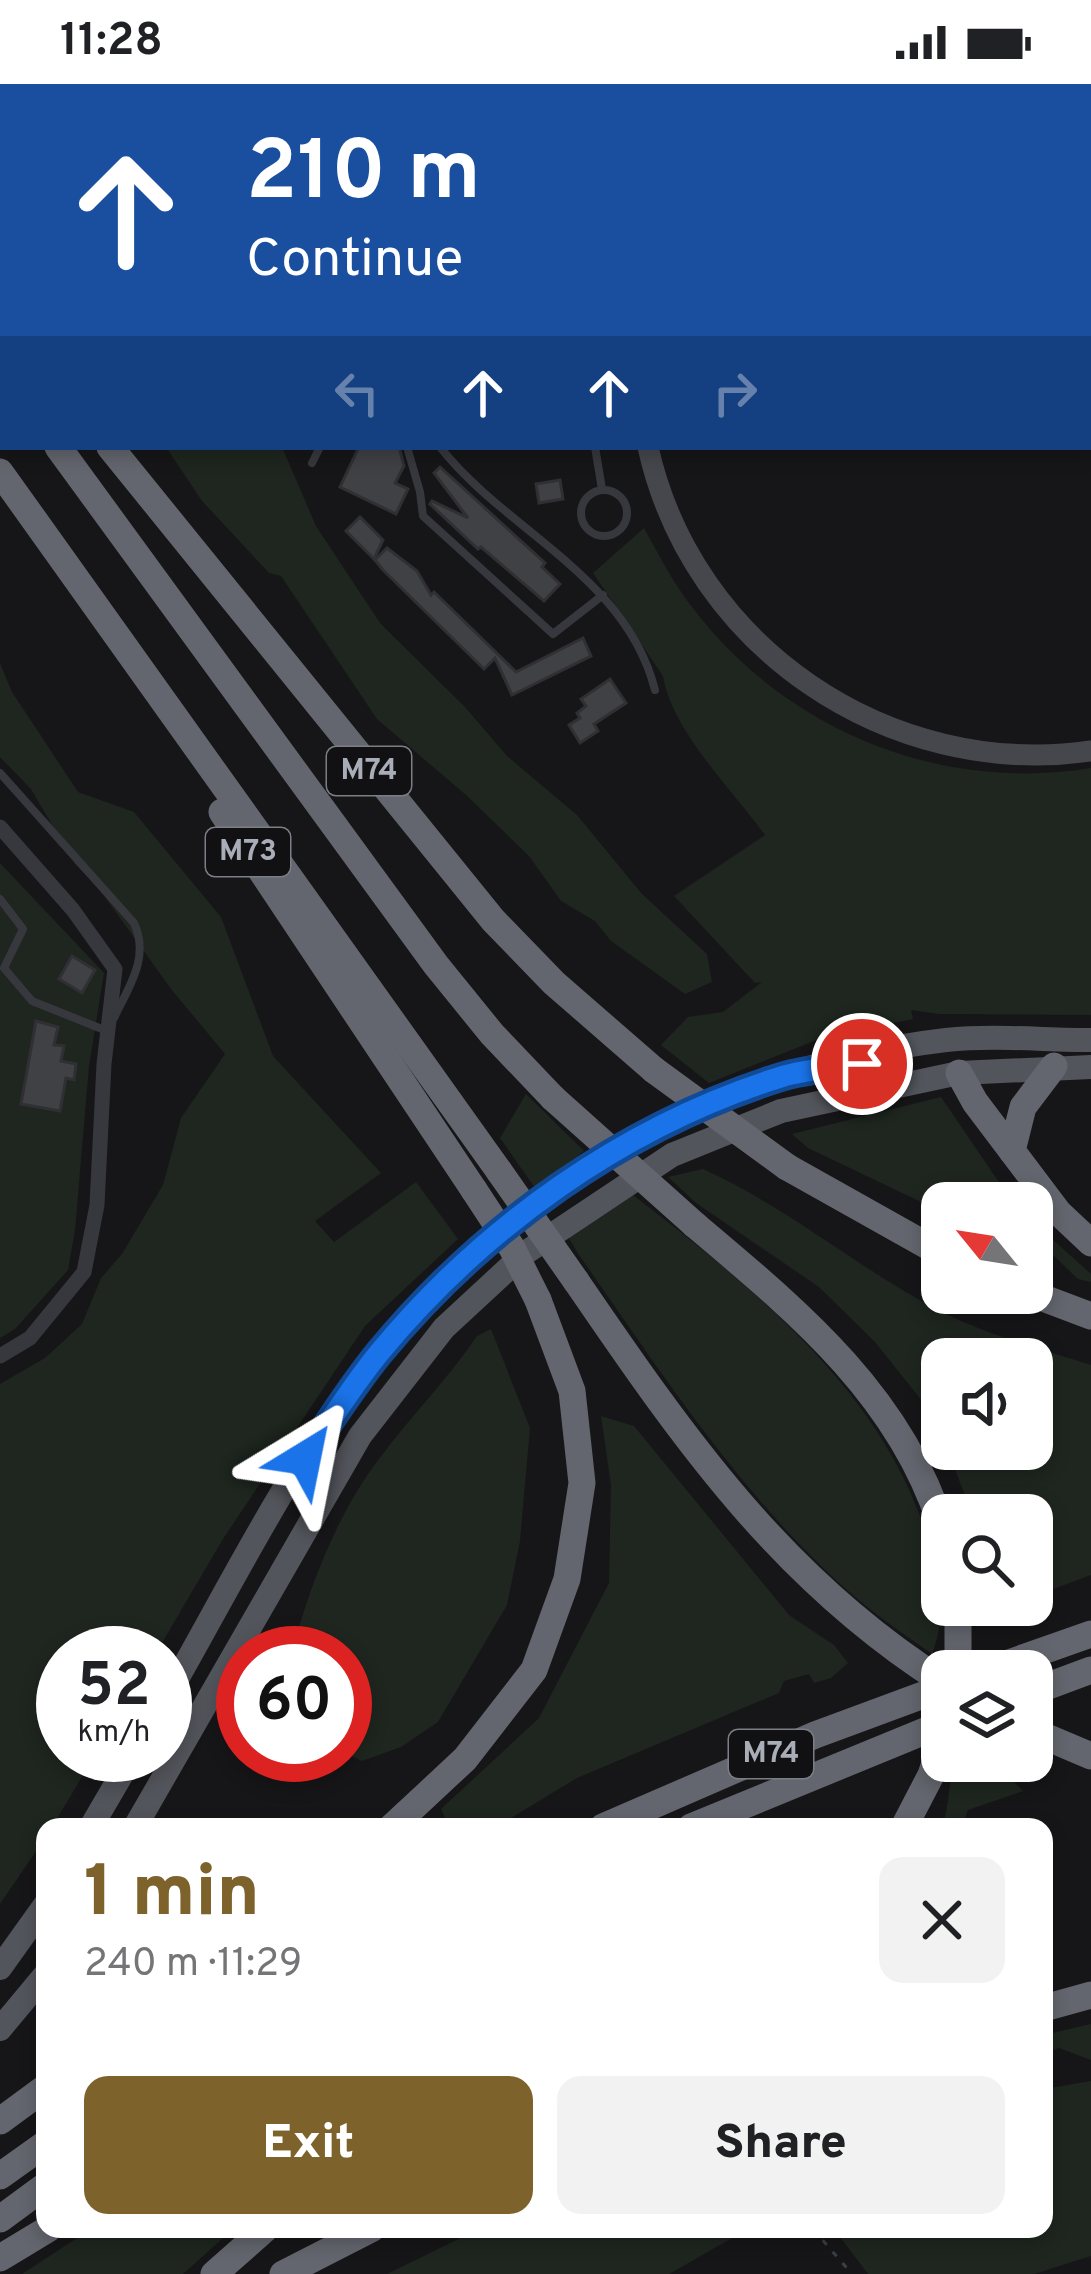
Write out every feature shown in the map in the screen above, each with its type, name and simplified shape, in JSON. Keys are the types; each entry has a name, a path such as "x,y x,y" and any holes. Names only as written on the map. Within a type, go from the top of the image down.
{"highway":[{"name":"M74","path":"60,450 436,965 492,1034 553,1098 803,1318 863,1383 910,1452 928,1494"},
{"name":"M74","path":"112,450 493,920 554,983 654,1070 788,1166 921,1242"},
{"name":"M73","path":"0,472 736,1503 832,1600 921,1668"},
{"name":"M73","path":"28,512 512,1248 538,1300 572,1391 582,1483 567,1579 534,1670 465,1760 402,1818"},
{"path":"1012,1151 1023,1107 1054,1066"},
{"path":"959,1073 974,1102 1058,1212 1091,1243"},
{"path":"1053,1302 1091,1316"},
{"path":"1046,1650 1091,1634"},
{"path":"1053,1684 1091,1670"},
{"name":"M74","path":"624,1818 921,1693"},
{"name":"M74","path":"713,1818 921,1733"},
{"path":"1053,1740 1086,1754"},
{"path":"909,1818 927,1782"},
{"path":"1053,2006 1091,1996"},
{"path":"0,2121 36,2095"},
{"path":"0,2176 36,2150"},
{"path":"0,2219 36,2193"},
{"path":"0,2258 36,2236"},
{"path":"214,2274 256,2238"},
{"path":"284,2274 353,2238"}],"main road":[{"path":"649,450 666,506 699,572 753,639 820,693 894,730 959,749 1023,756 1091,751"},
{"path":"192,1653 305,1458 378,1354 463,1264 521,1214 646,1131 783,1076 882,1049 952,1040 1091,1040"},
{"path":"783,1076 941,1052 950,1055 959,1073"},
{"path":"140,1818 361,1436 415,1362 481,1292 551,1234 672,1155 781,1111 959,1073 1091,1066"},
{"path":"96,1818 117,1782"},
{"path":"0,1968 36,1918"},
{"path":"0,2029 36,1986"}],"street":[{"path":"0,827 73,910 115,969 98,1205 83,1272 30,1338 0,1357"}],"lane":[{"path":"312,463 318,450"},
{"path":"408,450 422,517 553,634 603,595"},
{"path":"443,450 603,595 641,650 655,690"},
{"path":"596,450 602,489"},
{"path":"602,489 620,496 627,507 622,527 608,536 587,530 580,515 584,500 602,489"},
{"path":"0,772 134,922 142,940 140,965 108,1031 32,1001 4,968 23,929 0,899"}],"path":[{"path":"821,2238 851,2274"}],"shaded area":[{"path":"168,450 283,450 316,526 380,623 507,756 577,815 642,894 707,954 712,982 685,994 611,941 595,921 561,901 529,856 377,719 281,576 269,573 202,501"},
{"path":"644,528 685,598 730,650 772,688 819,719 870,743 978,771 1091,768 1091,1015 911,1010 913,1019 824,1037 709,1083 661,1045 688,1017 723,1012 762,982 755,983 674,896 765,835 690,738 663,676 593,573"},
{"path":"0,663 12,692 78,792 134,812 221,917 273,1056 381,1173 315,1221 334,1242 416,1182 458,1239 365,1326 223,1539 172,1626 36,1626 36,1782 79,1782 57,1818 36,1818 36,1851 0,1904 0,1384 45,1358 82,1324 101,1278 122,1254 163,1185 181,1118 225,1054 97,886 75,864 31,789 0,757"},
{"path":"0,863 104,973 89,1066 68,1270 15,1329 0,1338"},
{"path":"526,1094 584,1151 535,1188 500,1138"},
{"path":"941,1097 999,1182 921,1182 921,1202 808,1148 792,1134"},
{"path":"703,1169 762,1200 921,1300 921,1314 946,1314 1007,1338 921,1338 921,1400 875,1342 819,1287 696,1203 668,1177"},
{"path":"633,1195 726,1269 814,1352 887,1447 913,1500 921,1524 921,1626 938,1626 933,1650 926,1650 848,1591 765,1506 668,1383 568,1237"},
{"path":"1053,1240 1091,1274 1091,1282 1078,1279 1053,1255"},
{"path":"491,1329 530,1428 520,1541 507,1605 438,1722 401,1747 372,1757 372,1626 300,1626 326,1552 364,1480 477,1336"},
{"path":"1053,1353 1091,1365 1091,1575 1053,1589 1053,1494 964,1494 955,1470 1053,1470"},
{"path":"601,1416 634,1426 789,1615 834,1645 848,1663 831,1678 814,1683 809,1674 784,1681 779,1693 577,1778 511,1818 445,1818 441,1809 539,1718 609,1583 611,1485"},
{"path":"951,1782 1014,1782 1023,1791 968,1810 965,1818 944,1818"},
{"path":"1091,2024 1091,2060 1053,2050 1053,2033"},
{"path":"1091,2081 1091,2256 1034,2274 868,2274 841,2238 1053,2238 1053,2087"},
{"path":"77,2238 223,2238 183,2274 22,2274"},
{"path":"461,2238 732,2238 669,2274 387,2274"}],"building":[{"path":"358,450 400,450 404,466 395,483 408,489 396,514 340,487"},
{"path":"440,467 545,563 542,567 560,584 544,601 430,504 468,518 434,473"},
{"path":"560,480 563,499 539,503 536,484"},
{"path":"360,517 383,540 374,559 346,531"},
{"path":"387,548 417,571 431,595 434,592 516,672 583,638 591,656 512,695 495,658 484,669 383,570 375,560"},
{"path":"610,679 626,703 594,724 598,731 580,743 569,725 586,706 581,699"},
{"path":"72,956 95,970 82,993 59,979"},
{"path":"36,1021 58,1027 54,1045 64,1046 61,1061 76,1064 74,1080 66,1078 60,1111 21,1104"}],"route":[{"path":"305,1458 378,1354 463,1264 521,1214 646,1131 783,1076 862,1064"}]}
